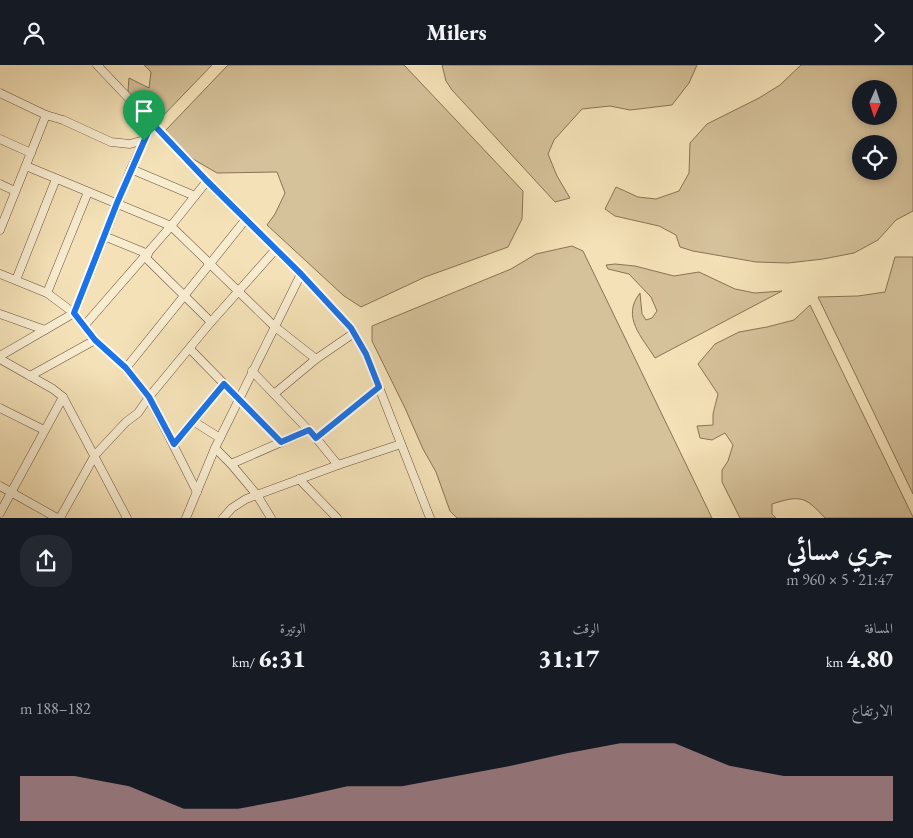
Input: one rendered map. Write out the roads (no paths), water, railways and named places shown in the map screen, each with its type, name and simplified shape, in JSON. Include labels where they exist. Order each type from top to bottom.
[{"type":"street","points":[[97,65],[207,181],[301,274],[354,333],[366,354],[430,518]]},
{"type":"street","points":[[0,93],[46,115],[63,120],[111,141],[130,143],[144,141]]},
{"type":"street","points":[[0,230],[46,115]]},
{"type":"street","points":[[123,516],[95,455],[63,397],[54,389],[0,358],[74,313],[117,203],[152,123]]},
{"type":"street","points":[[0,139],[31,153]]},
{"type":"street","points":[[26,166],[171,227],[274,326],[316,359]]},
{"type":"street","points":[[131,169],[195,196]]},
{"type":"street","points":[[16,280],[56,179]]},
{"type":"street","points":[[84,326],[171,227],[207,181]]},
{"type":"street","points":[[0,184],[16,191]]},
{"type":"street","points":[[47,293],[88,192]]},
{"type":"street","points":[[126,368],[246,219]]},
{"type":"street","points":[[104,235],[146,255],[212,322]]},
{"type":"street","points":[[0,486],[58,518],[95,455],[119,429],[138,413],[149,397],[238,290],[276,249]]},
{"type":"street","points":[[0,274],[47,293],[74,313],[95,340],[126,368],[149,397],[197,493]]},
{"type":"street","points":[[186,518],[239,398],[301,274]]},
{"type":"street","points":[[0,314],[44,330]]},
{"type":"street","points":[[274,394],[316,359],[354,333]]},
{"type":"street","points":[[30,375],[95,340]]},
{"type":"street","points":[[190,349],[281,442]]},
{"type":"street","points":[[252,371],[309,430],[338,465]]},
{"type":"street","points":[[174,444],[224,384]]},
{"type":"street","points":[[316,438],[379,387]]},
{"type":"street","points":[[0,513],[63,397]]},
{"type":"street","points":[[0,408],[44,430]]},
{"type":"street","points":[[194,421],[220,439]]},
{"type":"street","points":[[231,464],[309,430]]},
{"type":"street","points":[[223,518],[240,502],[256,495],[401,444]]},
{"type":"street","points":[[216,448],[231,464],[272,517]]},
{"type":"street","points":[[299,479],[337,518]]}]
